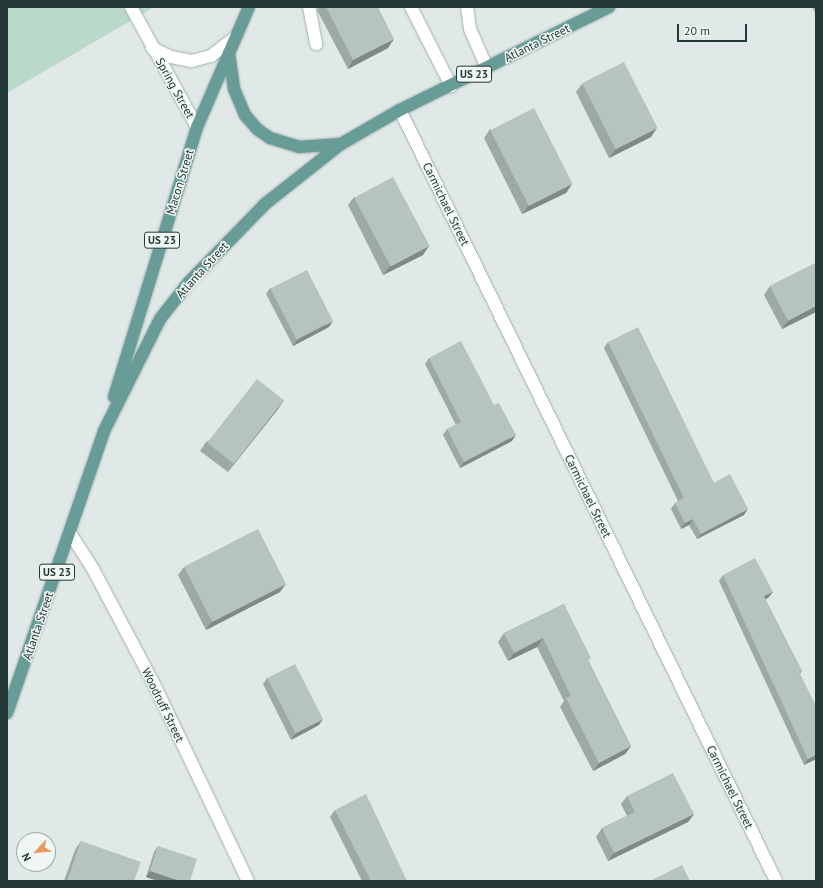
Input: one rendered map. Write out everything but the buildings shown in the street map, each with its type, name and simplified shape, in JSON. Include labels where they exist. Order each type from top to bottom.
[{"type":"main road","name":"Macon Street","points":[[104,431],[197,127],[234,38],[249,7]]},
{"type":"main road","name":"Atlanta Street","points":[[7,713],[104,431],[160,319],[189,282],[265,204],[341,144],[400,110],[609,7]]},
{"type":"main road","points":[[229,53],[234,89],[245,115],[257,129],[270,138],[299,147],[341,144]]},
{"type":"street","name":"Spring Street","points":[[131,7],[152,48],[197,127]]},
{"type":"street","points":[[309,7],[316,44]]},
{"type":"street","points":[[411,7],[451,86]]},
{"type":"street","points":[[468,7],[470,29],[487,68]]},
{"type":"street","name":"Spring Street","points":[[152,48],[172,57],[192,60],[212,56],[234,38]]},
{"type":"street","name":"Carmichael Street","points":[[400,110],[776,881]]},
{"type":"street","name":"Woodruff Street","points":[[70,533],[94,569],[154,684],[248,881]]},
{"type":"green space","points":[[7,7],[154,7],[7,93]]}]
